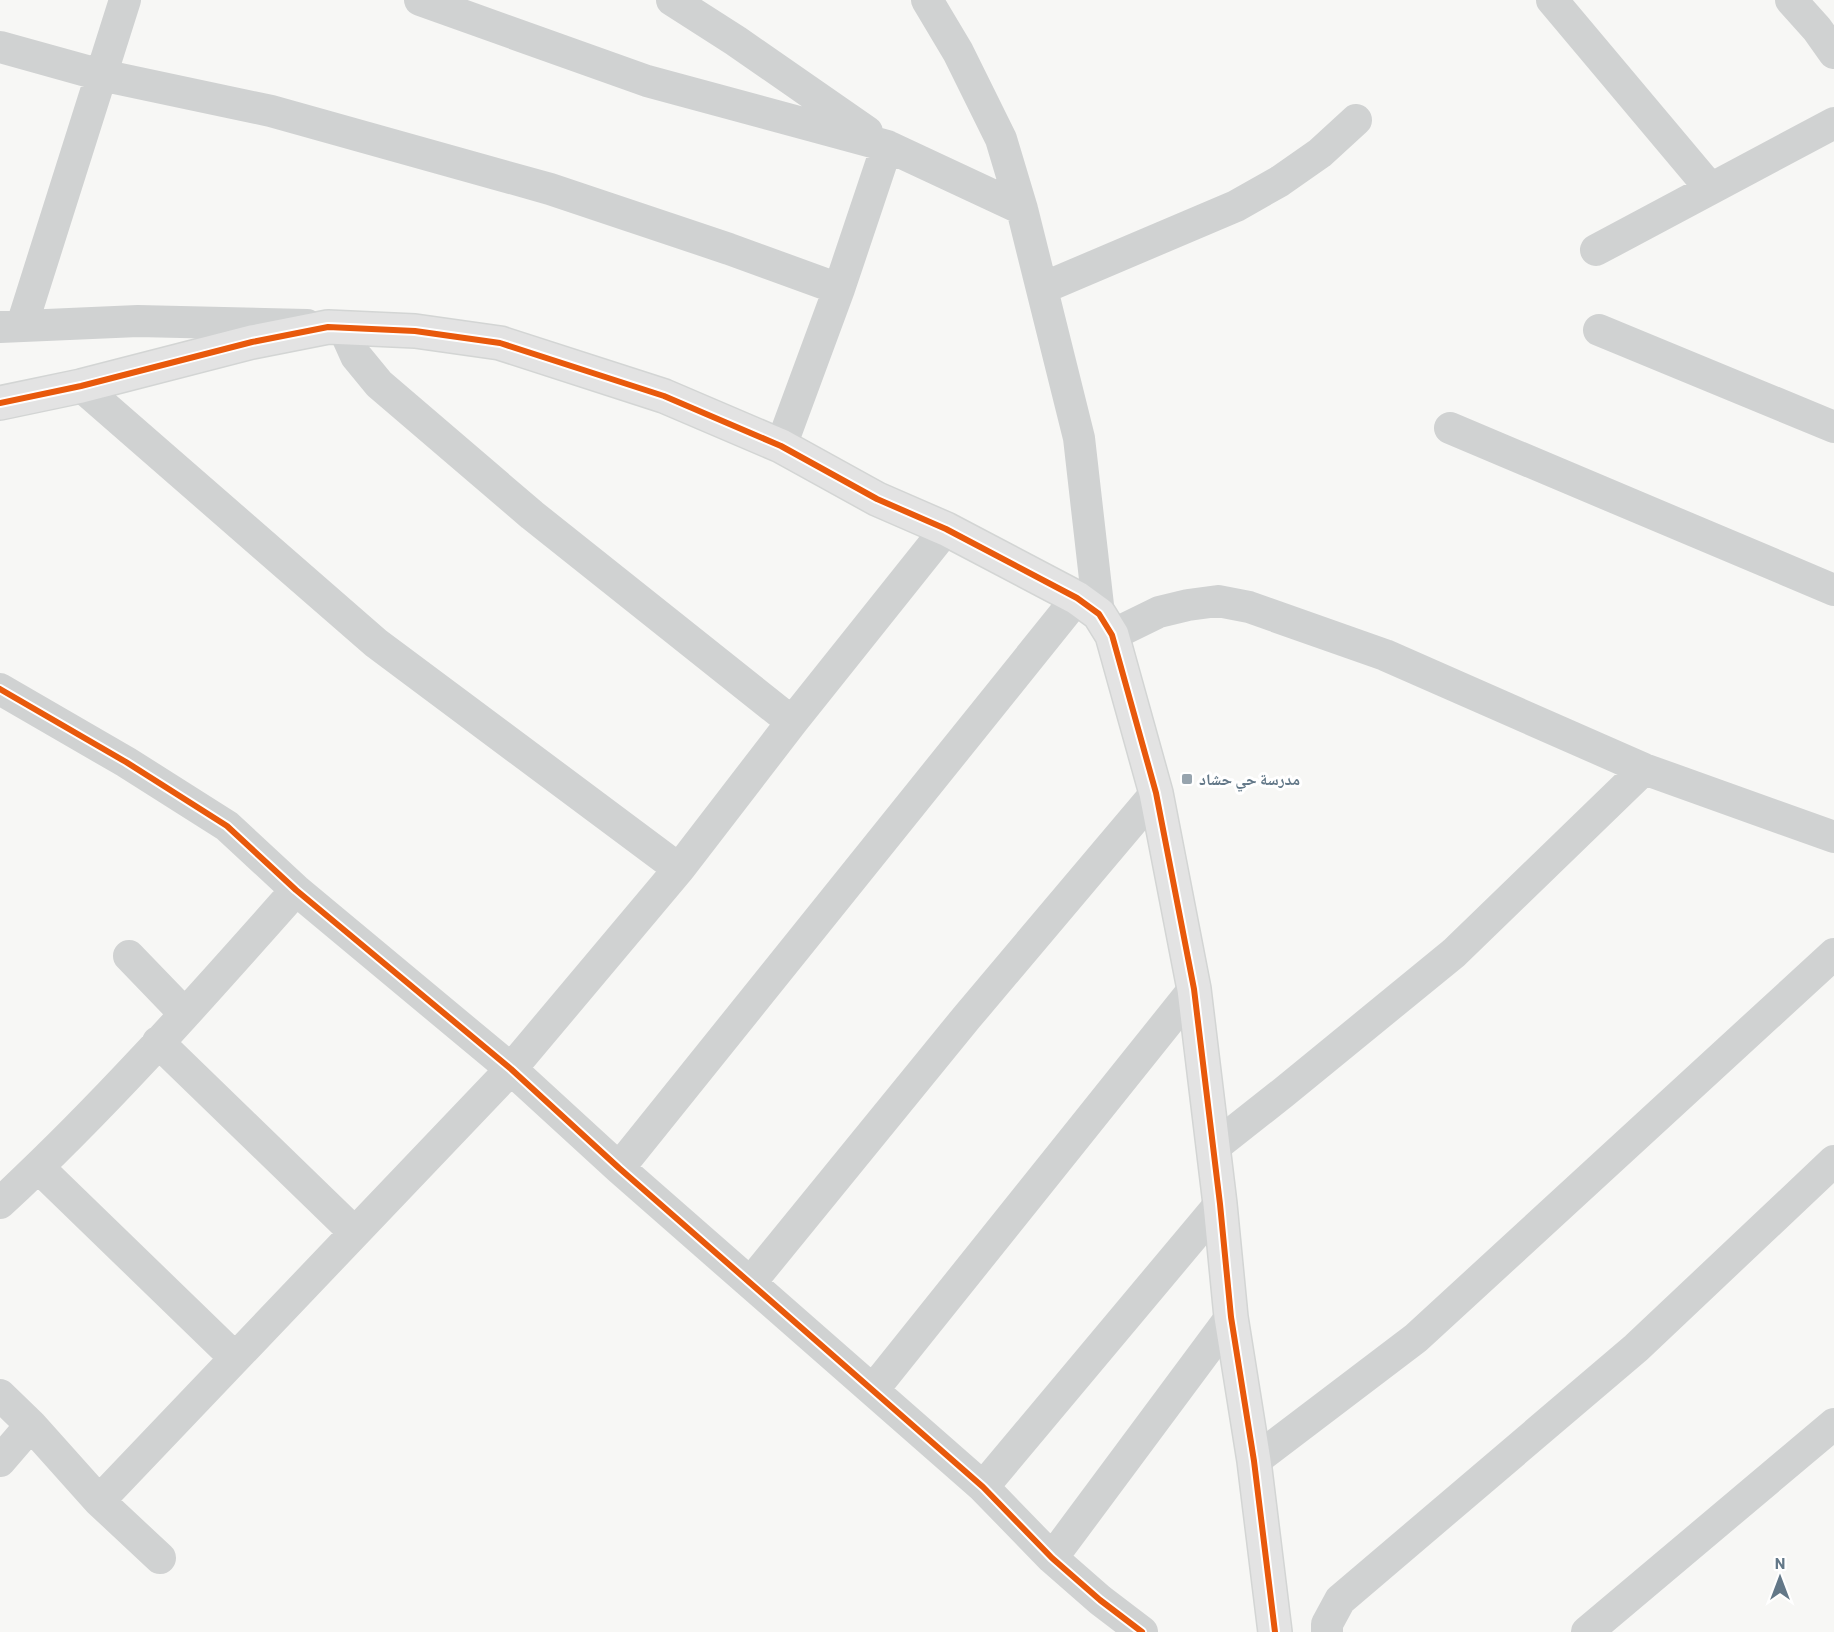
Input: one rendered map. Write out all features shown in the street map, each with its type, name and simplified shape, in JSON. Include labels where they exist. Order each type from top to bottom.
[{"type":"street","points":[[125,0],[101,75],[11,326],[138,321],[285,323],[415,331],[500,343],[664,396],[781,446],[877,499],[945,529],[1096,616],[1159,612],[1218,601],[1249,607],[1385,655],[1644,769],[1834,837]]},
{"type":"street","points":[[420,0],[647,81],[887,146]]},
{"type":"street","points":[[672,0],[736,41],[887,146],[1022,209]]},
{"type":"street","points":[[927,0],[958,52],[1001,140],[1022,209],[1078,438],[1096,616],[1156,793],[1194,989],[1220,1204],[1230,1317],[1254,1461],[1275,1632]]},
{"type":"street","points":[[1552,0],[1710,188]]},
{"type":"street","points":[[1791,0],[1828,41]]},
{"type":"street","points":[[1826,0],[1828,41]]},
{"type":"street","points":[[0,46],[101,75],[272,111],[550,189],[729,249],[839,290]]},
{"type":"street","points":[[1043,288],[1236,206],[1280,181],[1320,153],[1356,120]]},
{"type":"street","points":[[1596,250],[1834,123]]},
{"type":"street","points":[[781,446],[839,290],[887,146]]},
{"type":"street","points":[[0,403],[81,386],[252,342],[336,327]]},
{"type":"street","points":[[336,327],[379,384],[532,515],[792,722]]},
{"type":"street","points":[[1599,330],[1834,428]]},
{"type":"street","points":[[81,386],[376,643],[679,869]]},
{"type":"street","points":[[1450,428],[1834,590]]},
{"type":"street","points":[[99,1501],[511,1069],[679,869],[945,529]]},
{"type":"street","points":[[619,1168],[1096,616]]},
{"type":"street","points":[[0,689],[126,762],[227,826],[296,891],[511,1069],[619,1168],[983,1487],[1052,1558],[1100,1600],[1142,1632]]},
{"type":"street","points":[[1213,1148],[1454,953],[1644,769]]},
{"type":"street","points":[[751,1282],[967,1017],[1156,793]]},
{"type":"street","points":[[0,1203],[39,1167],[185,1014],[296,891]]},
{"type":"street","points":[[1254,1461],[1416,1338],[1834,954]]},
{"type":"street","points":[[129,956],[185,1014]]},
{"type":"street","points":[[873,1390],[1194,989]]},
{"type":"street","points":[[158,1042],[354,1232]]},
{"type":"street","points":[[39,1167],[234,1357]]},
{"type":"street","points":[[1327,1632],[1327,1624],[1340,1600],[1636,1348],[1830,1172]]},
{"type":"street","points":[[983,1487],[1220,1204]]},
{"type":"street","points":[[1052,1558],[1230,1317]]},
{"type":"street","points":[[0,1395],[31,1425],[99,1501],[160,1558]]},
{"type":"street","points":[[1587,1632],[1834,1424]]},
{"type":"street","points":[[0,1461],[31,1425]]},
{"type":"cycle path","points":[[0,403],[81,386],[252,342],[328,327],[415,331],[500,343],[664,396],[781,446],[877,499],[946,529],[1077,598],[1099,614],[1112,635],[1156,793],[1194,989],[1231,1317],[1254,1461],[1275,1632]]},
{"type":"cycle path","points":[[0,689],[126,762],[227,826],[296,890],[511,1069],[619,1168],[983,1487],[1052,1558],[1100,1600],[1142,1632]]},
{"type":"place","name":"مدرسة حي حشاد","points":[[1187,779]]}]
